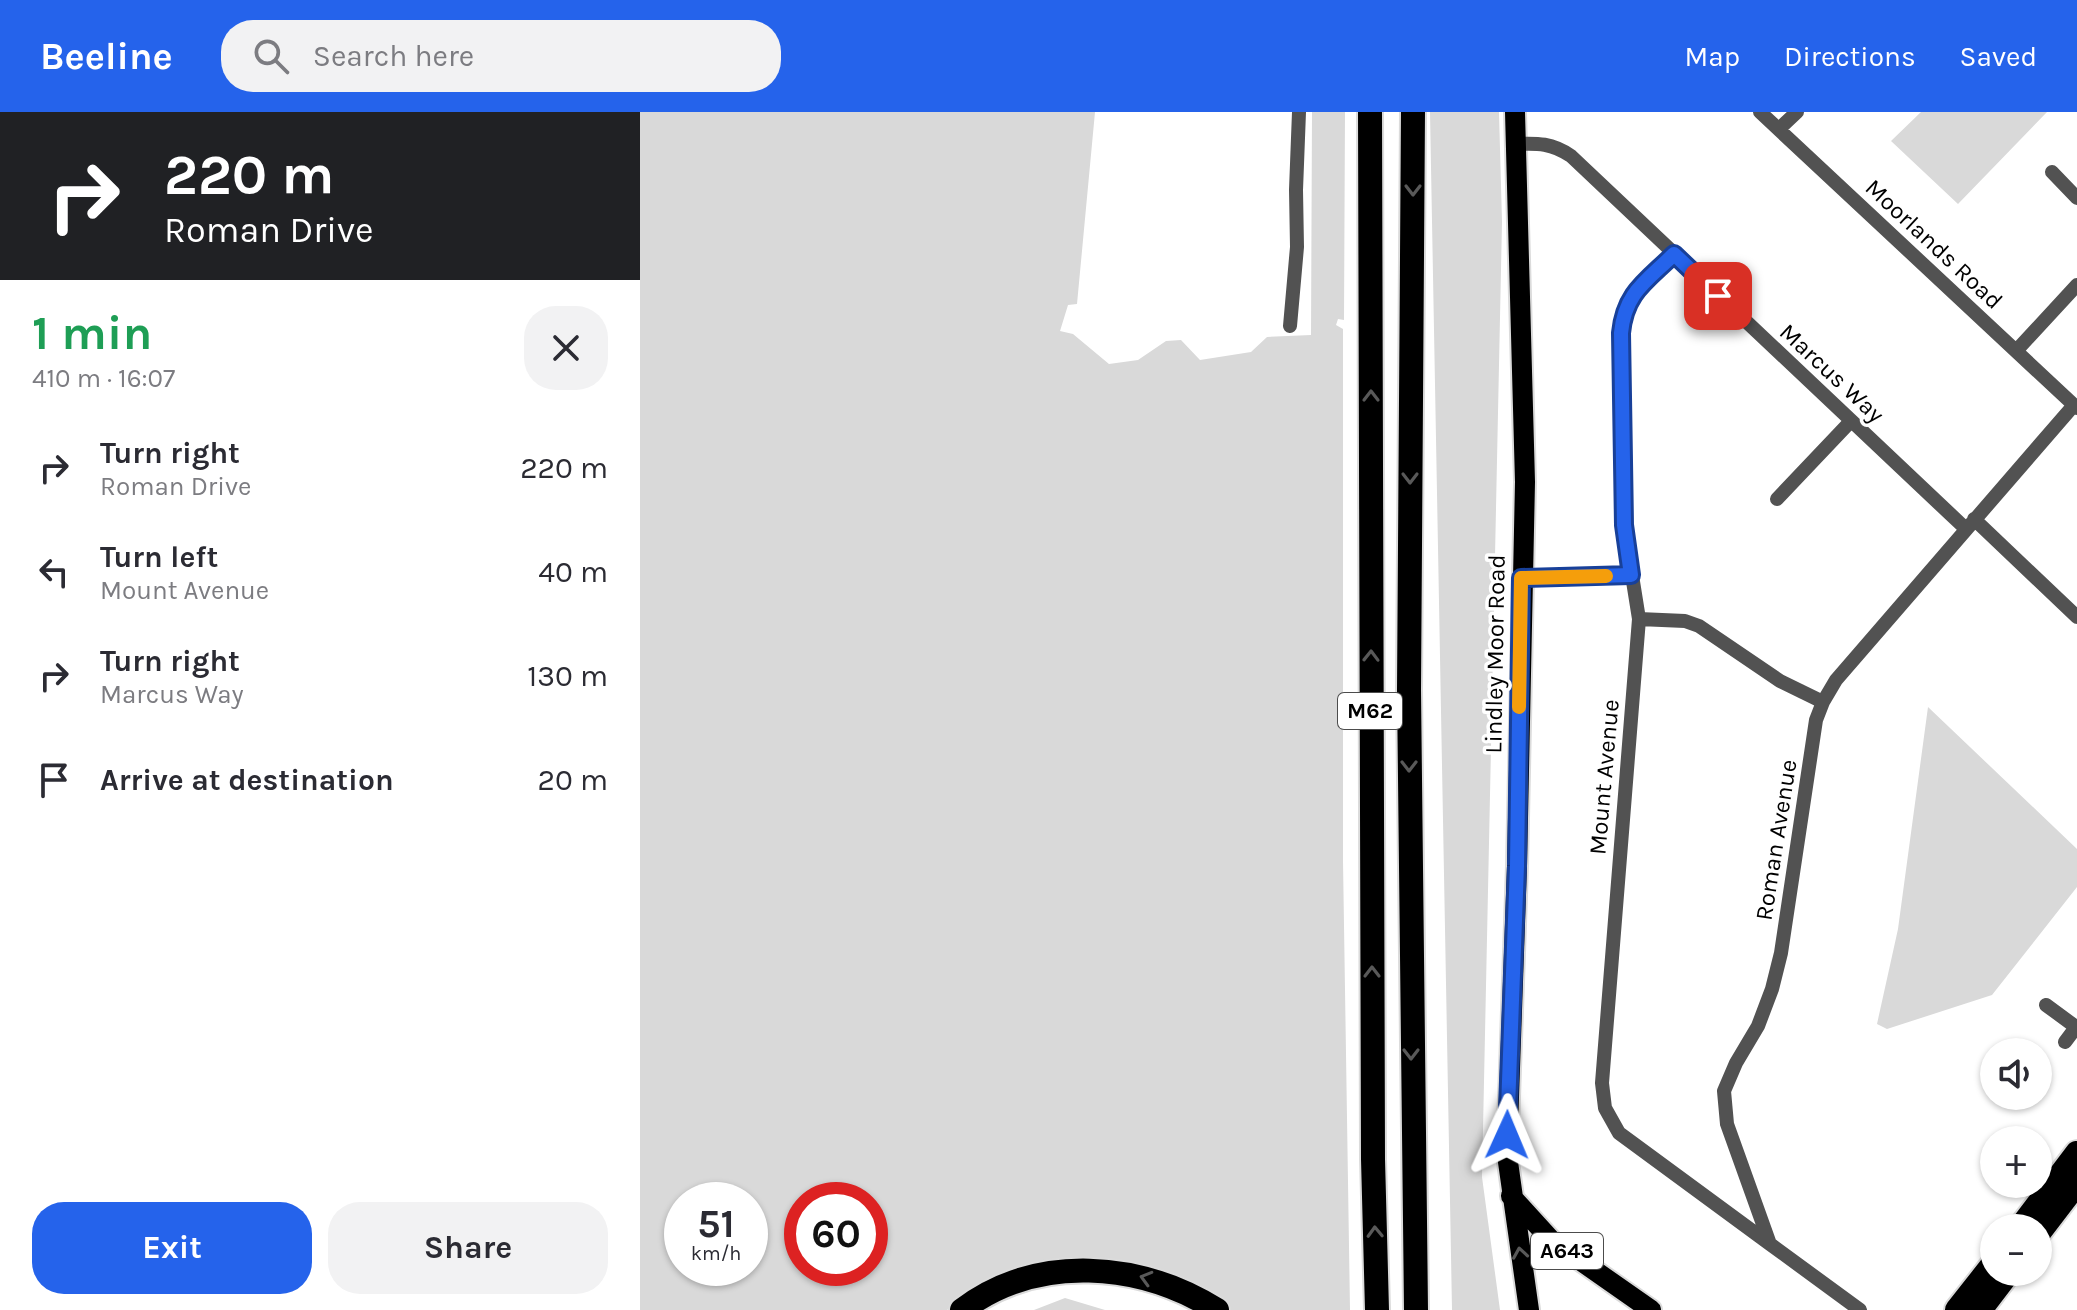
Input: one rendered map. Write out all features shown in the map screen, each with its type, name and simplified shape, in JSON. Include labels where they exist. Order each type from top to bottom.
[{"type":"highway","name":"M62","points":[[1370,112],[1372,1144],[1377,1310]]},
{"type":"highway","name":"M62","points":[[1413,112],[1409,690],[1416,1310]]},
{"type":"highway","points":[[2031,1214],[2077,1153]]},
{"type":"highway","points":[[2052,1216],[2077,1183]]},
{"type":"highway","points":[[962,1310],[1001,1287],[1037,1276],[1101,1270],[1166,1284],[1195,1296],[1217,1310]]},
{"type":"highway","points":[[1957,1310],[1980,1281]]},
{"type":"highway","points":[[1980,1310],[1998,1286]]},
{"type":"main road","name":"Lindley Moor Road","points":[[1515,112],[1525,482],[1507,1155],[1529,1310]]},
{"type":"main road","name":"A643","points":[[1511,1196],[1551,1240],[1651,1310]]},
{"type":"street","points":[[1290,326],[1297,247],[1299,112]]},
{"type":"street","name":"Moorlands Road","points":[[1760,112],[2076,407]]},
{"type":"street","points":[[1779,129],[1797,112]]},
{"type":"street","name":"Marcus Way","points":[[1516,144],[1556,145],[1571,156],[1851,421],[2077,617]]},
{"type":"street","points":[[2052,172],[2077,198]]},
{"type":"street","name":"Mount Avenue","points":[[1674,254],[1632,296],[1623,312],[1621,333],[1624,525],[1639,619],[1602,1083],[1605,1108],[1619,1133],[1770,1244]]},
{"type":"street","points":[[2016,351],[2077,285]]},
{"type":"street","name":"Roman Avenue","points":[[1770,1244],[1727,1124],[1724,1091],[1758,1026],[1778,965],[1816,720],[1836,680],[2076,407]]},
{"type":"street","points":[[1777,499],[1851,421]]},
{"type":"street","points":[[1521,578],[1631,575]]},
{"type":"street","points":[[1639,619],[1685,621],[1699,626],[1780,681],[1823,702]]},
{"type":"street","points":[[2046,1005],[2076,1027],[2065,1042]]},
{"type":"street","points":[[1770,1244],[1860,1310]]},
{"type":"shaded area","points":[[640,112],[1095,112],[1077,304],[1068,305],[1060,331],[1073,334],[1109,364],[1138,360],[1166,341],[1181,340],[1200,360],[1251,352],[1267,337],[1311,335],[1312,112],[1345,112],[1344,320],[1338,319],[1336,325],[1343,329],[1343,861],[1350,1310],[1227,1310],[1160,1274],[972,1293],[947,1310],[640,1310]]},
{"type":"shaded area","points":[[1430,112],[1499,112],[1502,222],[1482,1177],[1500,1310],[1452,1310]]},
{"type":"shaded area","points":[[1921,112],[2047,112],[1958,204],[1891,141]]},
{"type":"shaded area","points":[[1928,707],[2077,849],[2077,887],[1992,995],[1887,1029],[1877,1024],[1898,929]]},
{"type":"shaded area","points":[[1065,1298],[1105,1310],[1034,1310]]},
{"type":"slow traffic","points":[[1519,707],[1521,578],[1606,576]]},
{"type":"route","points":[[1507,1135],[1517,866],[1521,578],[1631,575],[1624,525],[1623,312],[1632,296],[1674,254],[1718,296]]}]
